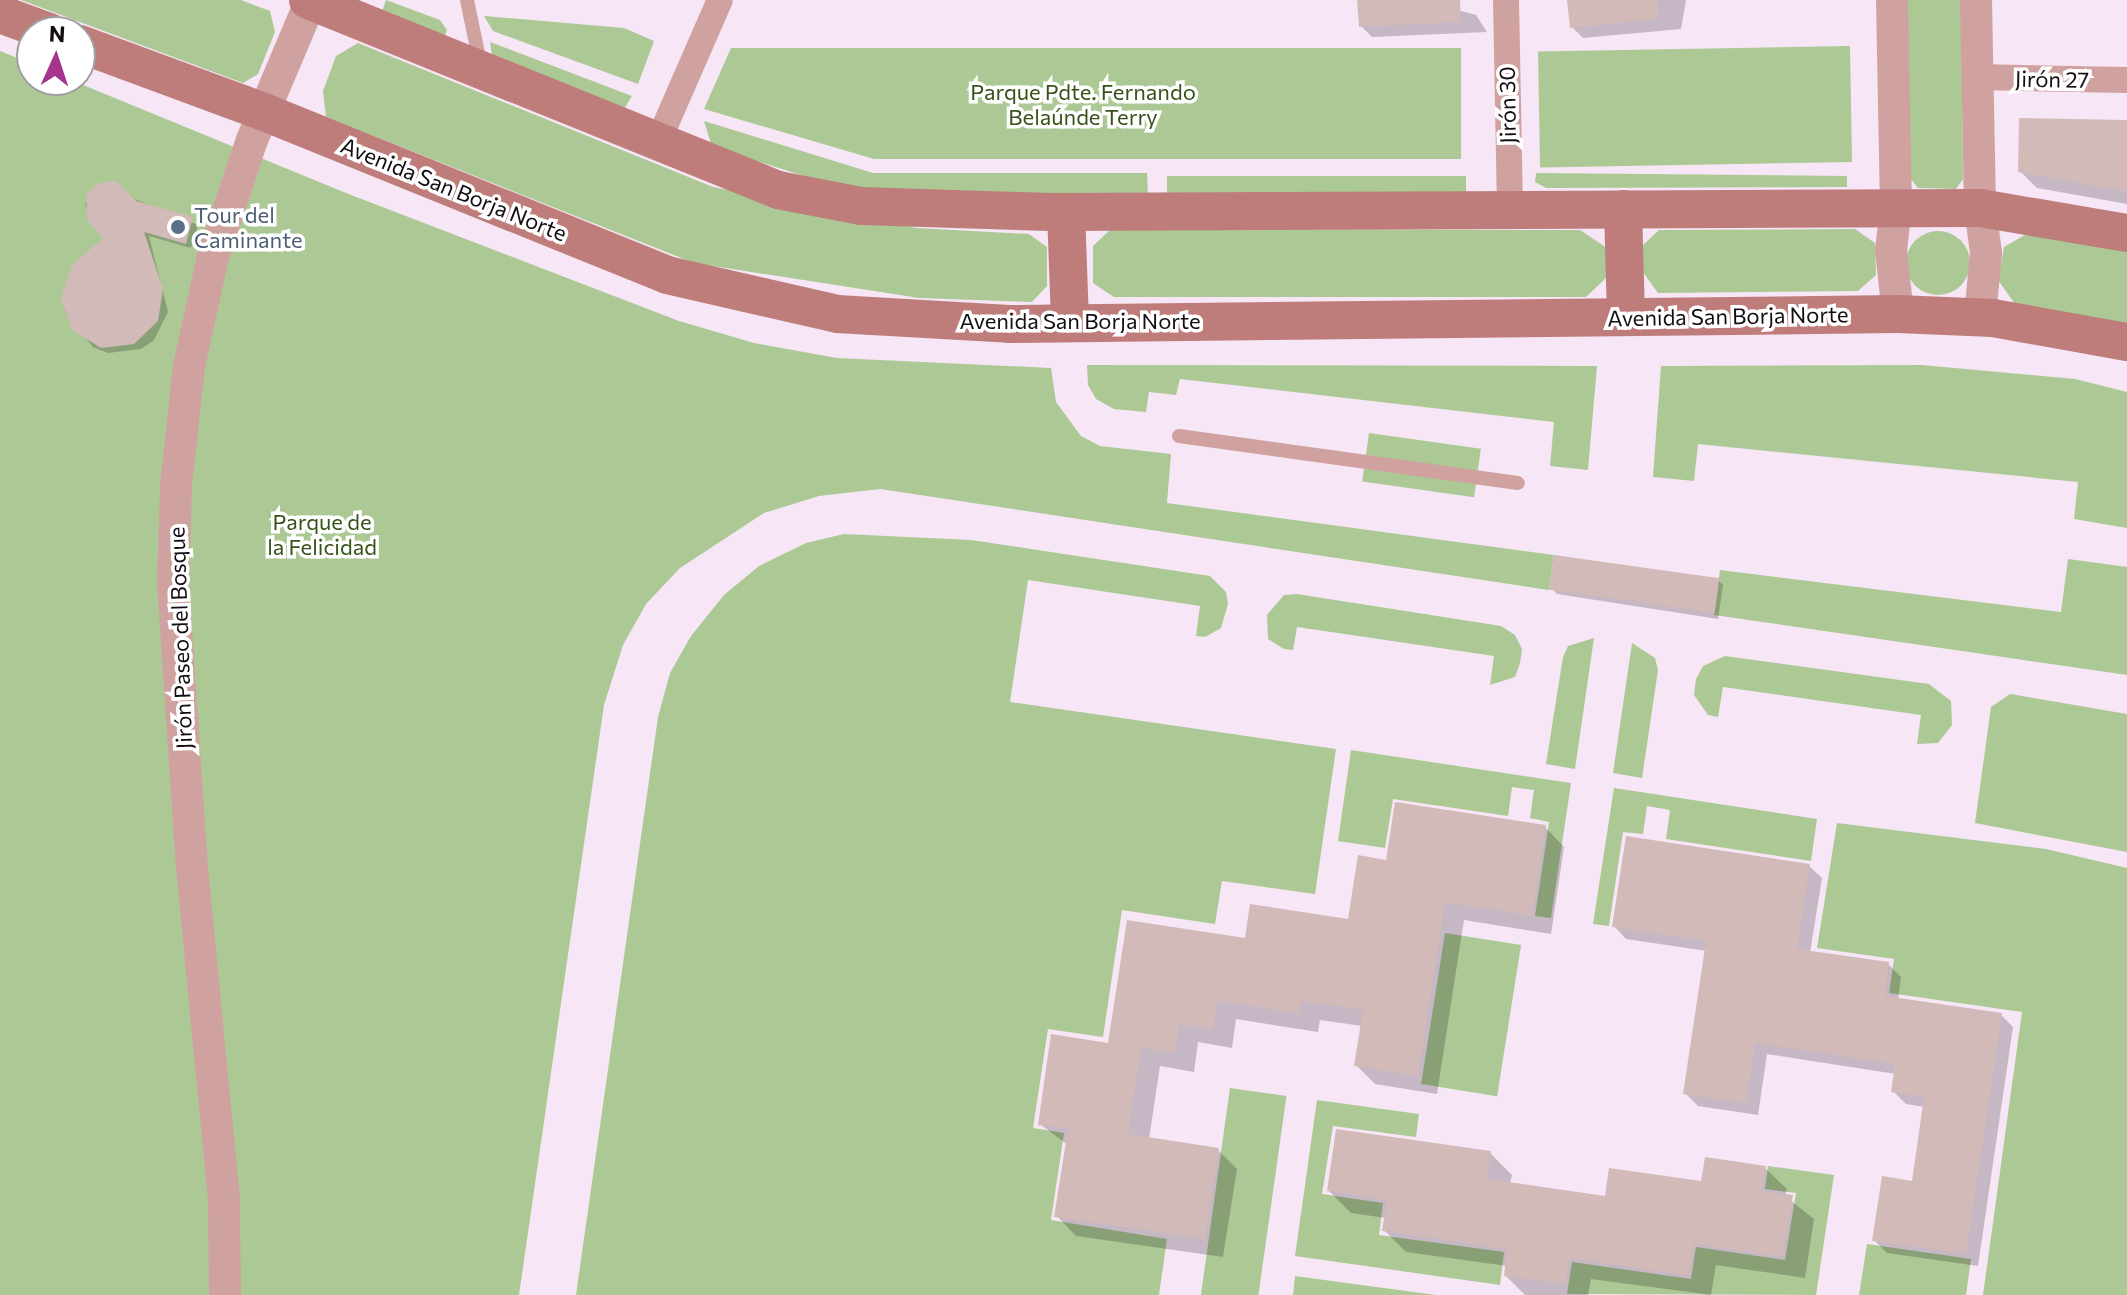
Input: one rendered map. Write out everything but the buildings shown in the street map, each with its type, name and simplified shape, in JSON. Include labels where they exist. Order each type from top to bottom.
[{"type":"main road","points":[[310,0],[657,144],[778,190],[861,206],[1066,212],[1510,210],[1896,207],[1980,198],[2127,206]]},
{"type":"main road","name":"Avenida San Borja Norte","points":[[96,50],[264,112],[667,275],[837,314],[1070,323],[1898,314],[1980,317],[2127,342]]},
{"type":"main road","points":[[1980,198],[2127,233]]},
{"type":"main road","points":[[1623,209],[1626,317]]},
{"type":"main road","points":[[1066,212],[1070,323]]},
{"type":"street","name":"Jirón Paseo del Bosque","points":[[225,1295],[224,1200],[192,869],[173,583],[176,486],[189,366],[213,257],[264,112],[310,0]]},
{"type":"street","points":[[657,144],[720,0]]},
{"type":"street","name":"Jirón 30","points":[[1506,0],[1510,210]]},
{"type":"street","points":[[1892,0],[1896,207],[1891,250],[1898,314]]},
{"type":"street","points":[[1976,0],[1980,198],[1986,253],[1980,317]]},
{"type":"street","name":"Jirón 27","points":[[1978,77],[2127,80]]},
{"type":"lane","points":[[467,0],[482,72]]},
{"type":"lane","points":[[1179,436],[1518,483]]},
{"type":"green space","points":[[21,0],[241,0],[270,11],[275,32],[258,74],[243,83],[96,28],[96,16],[64,16]]},
{"type":"green space","points":[[386,0],[440,20],[447,30],[444,37],[382,12]]},
{"type":"green space","points":[[1907,0],[1961,0],[1963,179],[1956,189],[1918,188],[1910,178]]},
{"type":"green space","points":[[484,16],[624,28],[654,41],[638,84],[493,31]]},
{"type":"green space","points":[[490,42],[632,96],[624,109],[492,55]]},
{"type":"green space","points":[[358,43],[713,187],[916,228],[1029,234],[1047,247],[1047,286],[1032,302],[919,298],[694,263],[326,117],[323,91],[336,56]]},
{"type":"green space","points":[[1850,46],[1852,162],[1540,167],[1538,51]]},
{"type":"green space","name":"Parque Pdte. Fernando Belaúnde Terry","points":[[731,48],[1461,48],[1461,159],[874,159],[704,109]]},
{"type":"green space","name":"Parque de la Felicidad","points":[[0,51],[16,58],[16,96],[96,96],[96,90],[346,193],[679,321],[754,343],[837,358],[1051,368],[1056,402],[1081,436],[1100,446],[1171,454],[1167,503],[1554,555],[1549,590],[880,489],[819,496],[764,513],[680,568],[646,604],[623,645],[604,705],[519,1295],[0,1295]]},
{"type":"green space","points":[[704,121],[873,173],[1147,173],[1148,197],[868,196],[712,147]]},
{"type":"green space","points":[[1536,173],[1847,176],[1847,187],[1546,188],[1535,182]]},
{"type":"green space","points":[[1167,176],[1466,176],[1466,194],[1167,194]]},
{"type":"green space","points":[[1111,229],[1580,230],[1607,248],[1606,278],[1586,297],[1114,297],[1093,283],[1093,246]]},
{"type":"green space","points":[[1855,229],[1875,243],[1876,275],[1858,291],[1658,293],[1642,271],[1643,245],[1659,230]]},
{"type":"green space","points":[[1938,231],[1961,240],[1970,263],[1961,286],[1938,295],[1915,286],[1906,263],[1915,240]]},
{"type":"green space","points":[[2030,232],[2127,250],[2127,327],[2015,304],[1998,280],[2004,247]]},
{"type":"green space","points":[[1087,365],[1597,366],[1588,470],[1550,466],[1554,422],[1180,379],[1176,395],[1149,392],[1146,412],[1114,409],[1096,399],[1088,385]]},
{"type":"green space","points":[[1922,365],[2075,379],[2127,392],[2127,528],[2074,519],[2078,482],[1698,444],[1694,481],[1653,477],[1661,366]]},
{"type":"green space","points":[[1369,433],[1481,449],[1474,497],[1362,482]]},
{"type":"green space","points":[[844,534],[971,540],[1210,576],[1226,592],[1228,604],[1221,628],[1205,637],[1196,636],[1200,606],[1028,580],[1010,702],[1336,749],[1315,894],[1222,881],[1215,924],[1122,910],[1103,1037],[1048,1029],[1033,1128],[1064,1133],[1051,1220],[1167,1239],[1159,1295],[576,1295],[658,717],[670,673],[691,636],[724,595],[759,566],[806,543]]},
{"type":"green space","points":[[2068,559],[2127,567],[2127,675],[1714,615],[1720,570],[2061,612]]},
{"type":"green space","points":[[1297,594],[1501,626],[1515,635],[1522,649],[1520,663],[1515,677],[1490,685],[1494,656],[1297,627],[1293,650],[1284,649],[1268,639],[1267,615],[1284,595]]},
{"type":"green space","points":[[1594,638],[1575,769],[1546,764],[1563,657],[1568,646]]},
{"type":"green space","points":[[1632,643],[1655,658],[1658,670],[1642,778],[1613,773]]},
{"type":"green space","points":[[1725,656],[1929,684],[1951,701],[1952,725],[1938,743],[1917,744],[1921,715],[1723,687],[1718,717],[1708,715],[1694,695],[1696,679],[1703,666]]},
{"type":"green space","points":[[2010,694],[2127,714],[2127,852],[1975,823],[1991,707]]},
{"type":"green space","points":[[1351,750],[1571,783],[1551,918],[1535,916],[1549,822],[1530,818],[1534,790],[1512,787],[1508,816],[1393,799],[1385,848],[1338,841]]},
{"type":"green space","points":[[1614,788],[1817,819],[1811,861],[1666,839],[1670,810],[1647,806],[1643,834],[1623,832],[1609,926],[1593,924]]},
{"type":"green space","points":[[1837,823],[2046,849],[2127,868],[2127,1295],[1983,1295],[2022,1012],[1889,993],[1894,959],[1817,948]]},
{"type":"green space","points":[[1445,933],[1521,945],[1497,1096],[1421,1084]]},
{"type":"green space","points":[[1230,1088],[1286,1096],[1258,1295],[1201,1295]]},
{"type":"green space","points":[[1317,1100],[1419,1114],[1416,1137],[1333,1126],[1322,1194],[1383,1203],[1379,1235],[1504,1252],[1500,1285],[1295,1256]]},
{"type":"green space","points":[[1768,1166],[1834,1175],[1816,1295],[1567,1294],[1572,1262],[1691,1279],[1696,1247],[1785,1260],[1796,1193],[1765,1189]]},
{"type":"green space","points":[[1867,1244],[1971,1259],[1966,1295],[1859,1295]]},
{"type":"green space","points":[[1295,1276],[1436,1295],[1293,1295]]},
{"type":"place","name":"Tour del Caminante","points":[[178,227]]}]
